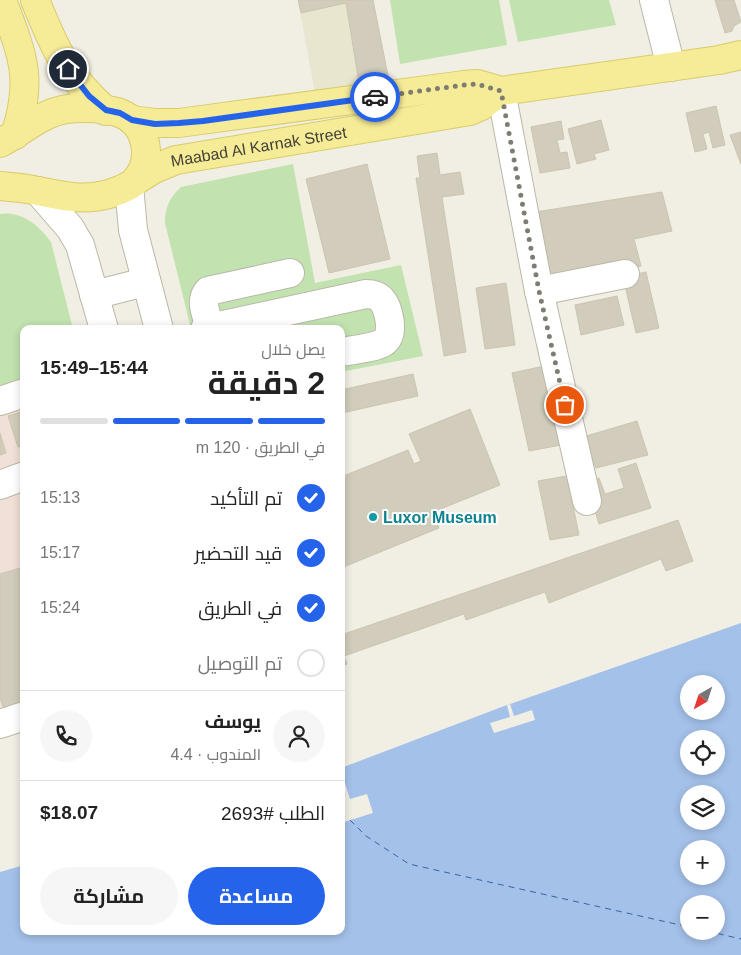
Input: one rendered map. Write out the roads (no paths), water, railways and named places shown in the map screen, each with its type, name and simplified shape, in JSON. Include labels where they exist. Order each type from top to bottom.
[{"type":"main road","points":[[2,0],[20,48],[25,70],[22,114],[7,139]]},
{"type":"main road","points":[[35,0],[61,60],[89,96],[106,110]]},
{"type":"main road","name":"Maabad Al Karnak Street","points":[[106,110],[120,113],[132,120],[155,124],[179,123],[464,85],[477,84],[501,91],[741,56]]},
{"type":"main road","name":"Maabad Al Karnak Street","points":[[38,191],[67,198],[88,198],[109,194],[132,184],[154,168],[176,160],[470,111],[481,106],[501,91]]},
{"type":"main road","points":[[7,139],[30,123],[48,114],[67,109],[106,110]]},
{"type":"main road","points":[[132,120],[141,131],[146,143],[146,157],[142,170],[132,184]]},
{"type":"main road","points":[[0,186],[38,191]]},
{"type":"street","points":[[654,0],[671,67]]},
{"type":"street","points":[[501,91],[539,291],[587,501]]},
{"type":"street","points":[[132,184],[132,224],[145,282],[158,325]]},
{"type":"street","points":[[38,191],[70,228],[80,245],[103,325]]},
{"type":"street","points":[[208,325],[203,303],[203,298],[208,291],[290,273]]},
{"type":"street","points":[[539,291],[625,274]]},
{"type":"street","points":[[94,295],[145,282]]},
{"type":"street","points":[[223,325],[366,294],[377,296],[384,304],[391,327],[388,338],[380,344],[345,351]]},
{"type":"street","points":[[0,401],[20,394]]},
{"type":"street","points":[[0,485],[20,478]]},
{"type":"street","points":[[0,724],[20,717]]},
{"type":"water","points":[[741,623],[741,955],[0,955],[0,872],[20,866],[20,935],[345,935],[345,766],[507,705]]},
{"type":"place","name":"Luxor Museum","points":[[373,517]]}]
